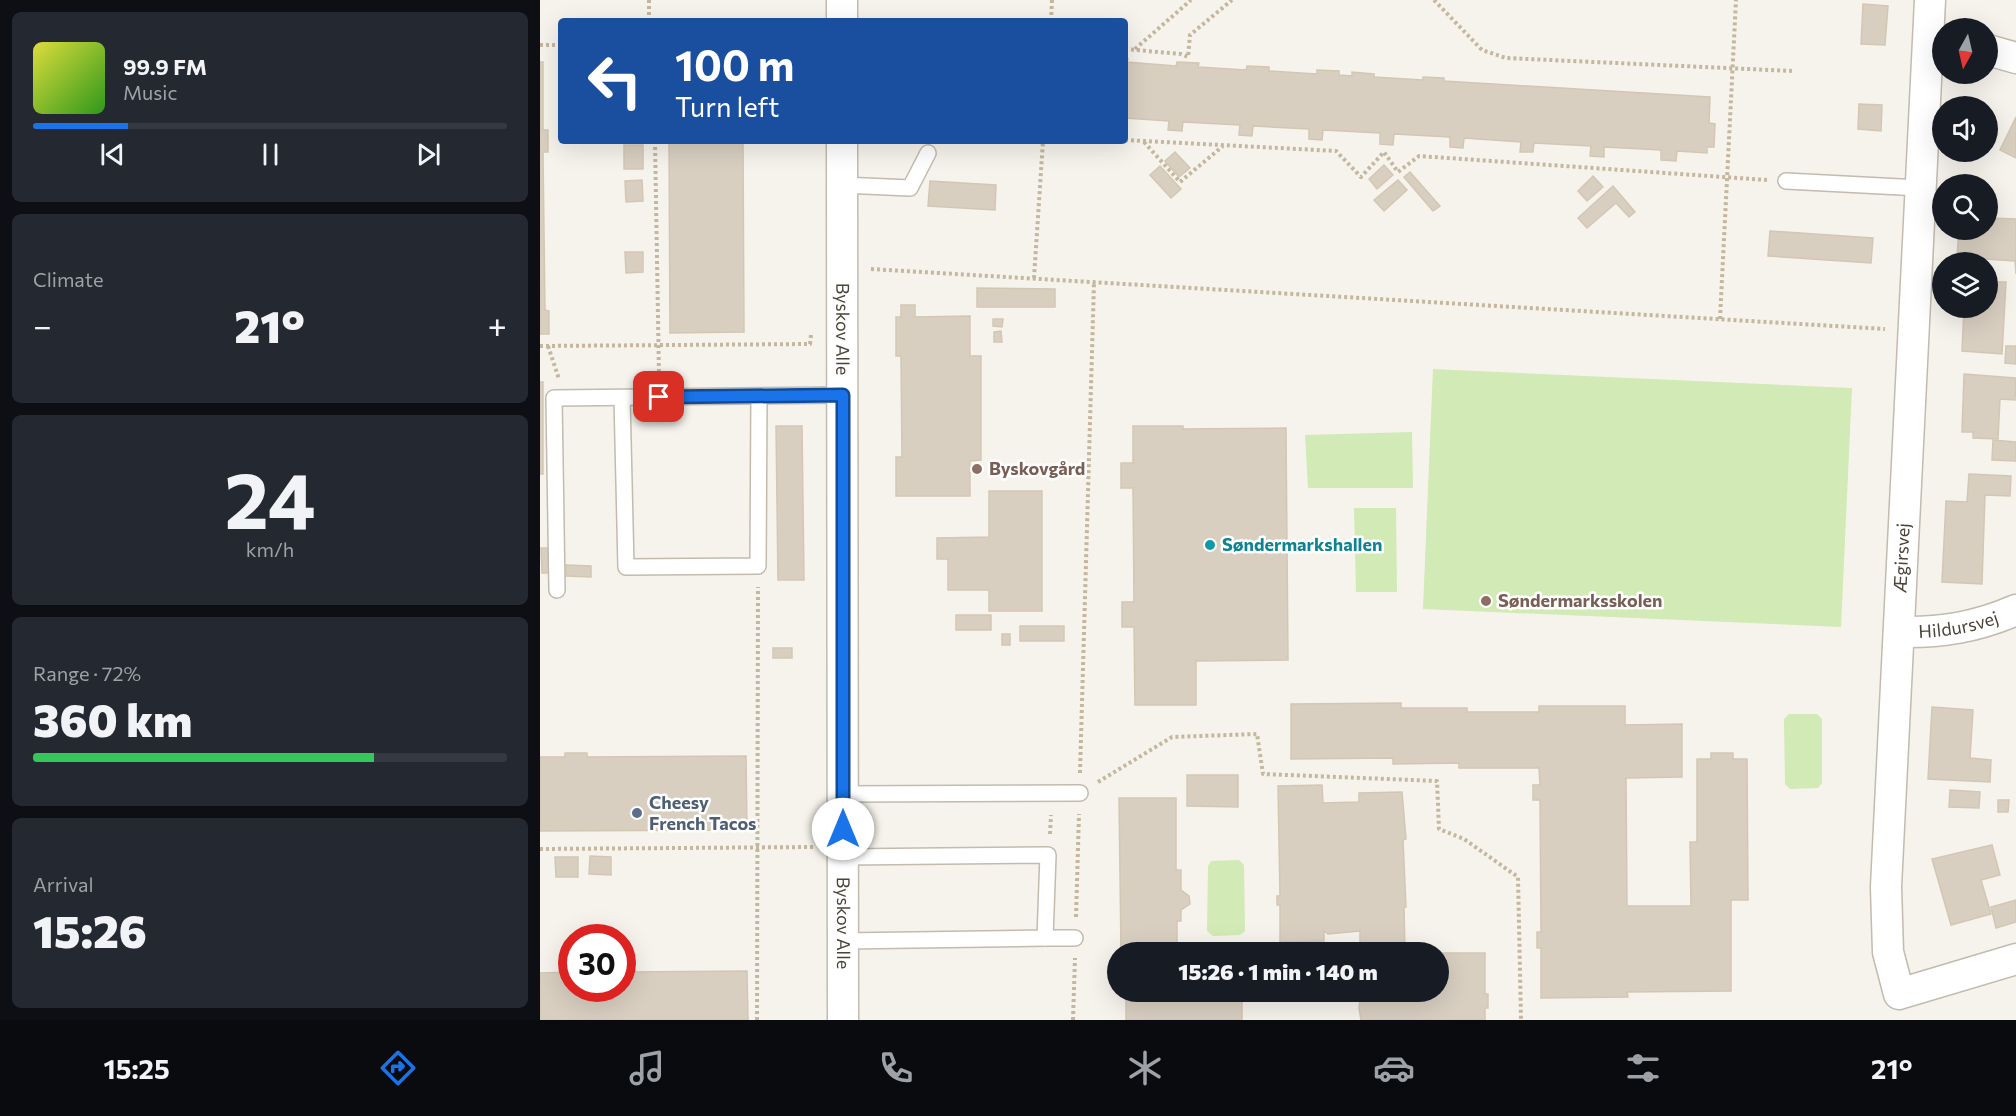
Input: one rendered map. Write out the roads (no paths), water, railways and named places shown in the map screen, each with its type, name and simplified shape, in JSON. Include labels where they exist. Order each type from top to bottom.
[{"type":"street","points":[[842,0],[842,18]]},
{"type":"street","name":"Ægirsvej","points":[[1930,0],[1932,18]]},
{"type":"street","points":[[1998,53],[2016,58]]},
{"type":"street","name":"Ægirsvej","points":[[1932,72],[1920,188],[1886,887],[1888,952],[1899,994],[2016,959]]},
{"type":"street","name":"Byskov Alle","points":[[842,144],[843,1020]]},
{"type":"street","name":"Hildursvej","points":[[1899,632],[1929,633],[1961,629],[1993,620],[2016,610]]},
{"type":"lane","points":[[842,185],[910,188],[928,153]]},
{"type":"lane","points":[[1786,181],[1920,188]]},
{"type":"lane","points":[[557,590],[554,398],[843,395]]},
{"type":"lane","points":[[622,398],[626,567],[758,566],[759,396]]},
{"type":"lane","points":[[843,794],[1080,793]]},
{"type":"lane","points":[[843,852],[1048,855],[1045,938]]},
{"type":"lane","points":[[843,941],[1076,938]]},
{"type":"place","name":"Byskovgård","points":[[977,469]]},
{"type":"place","name":"Søndermarkshallen","points":[[1210,545]]},
{"type":"place","name":"Søndermarksskolen","points":[[1486,601]]},
{"type":"place","name":"Cheesy French Tacos","points":[[637,813]]}]
